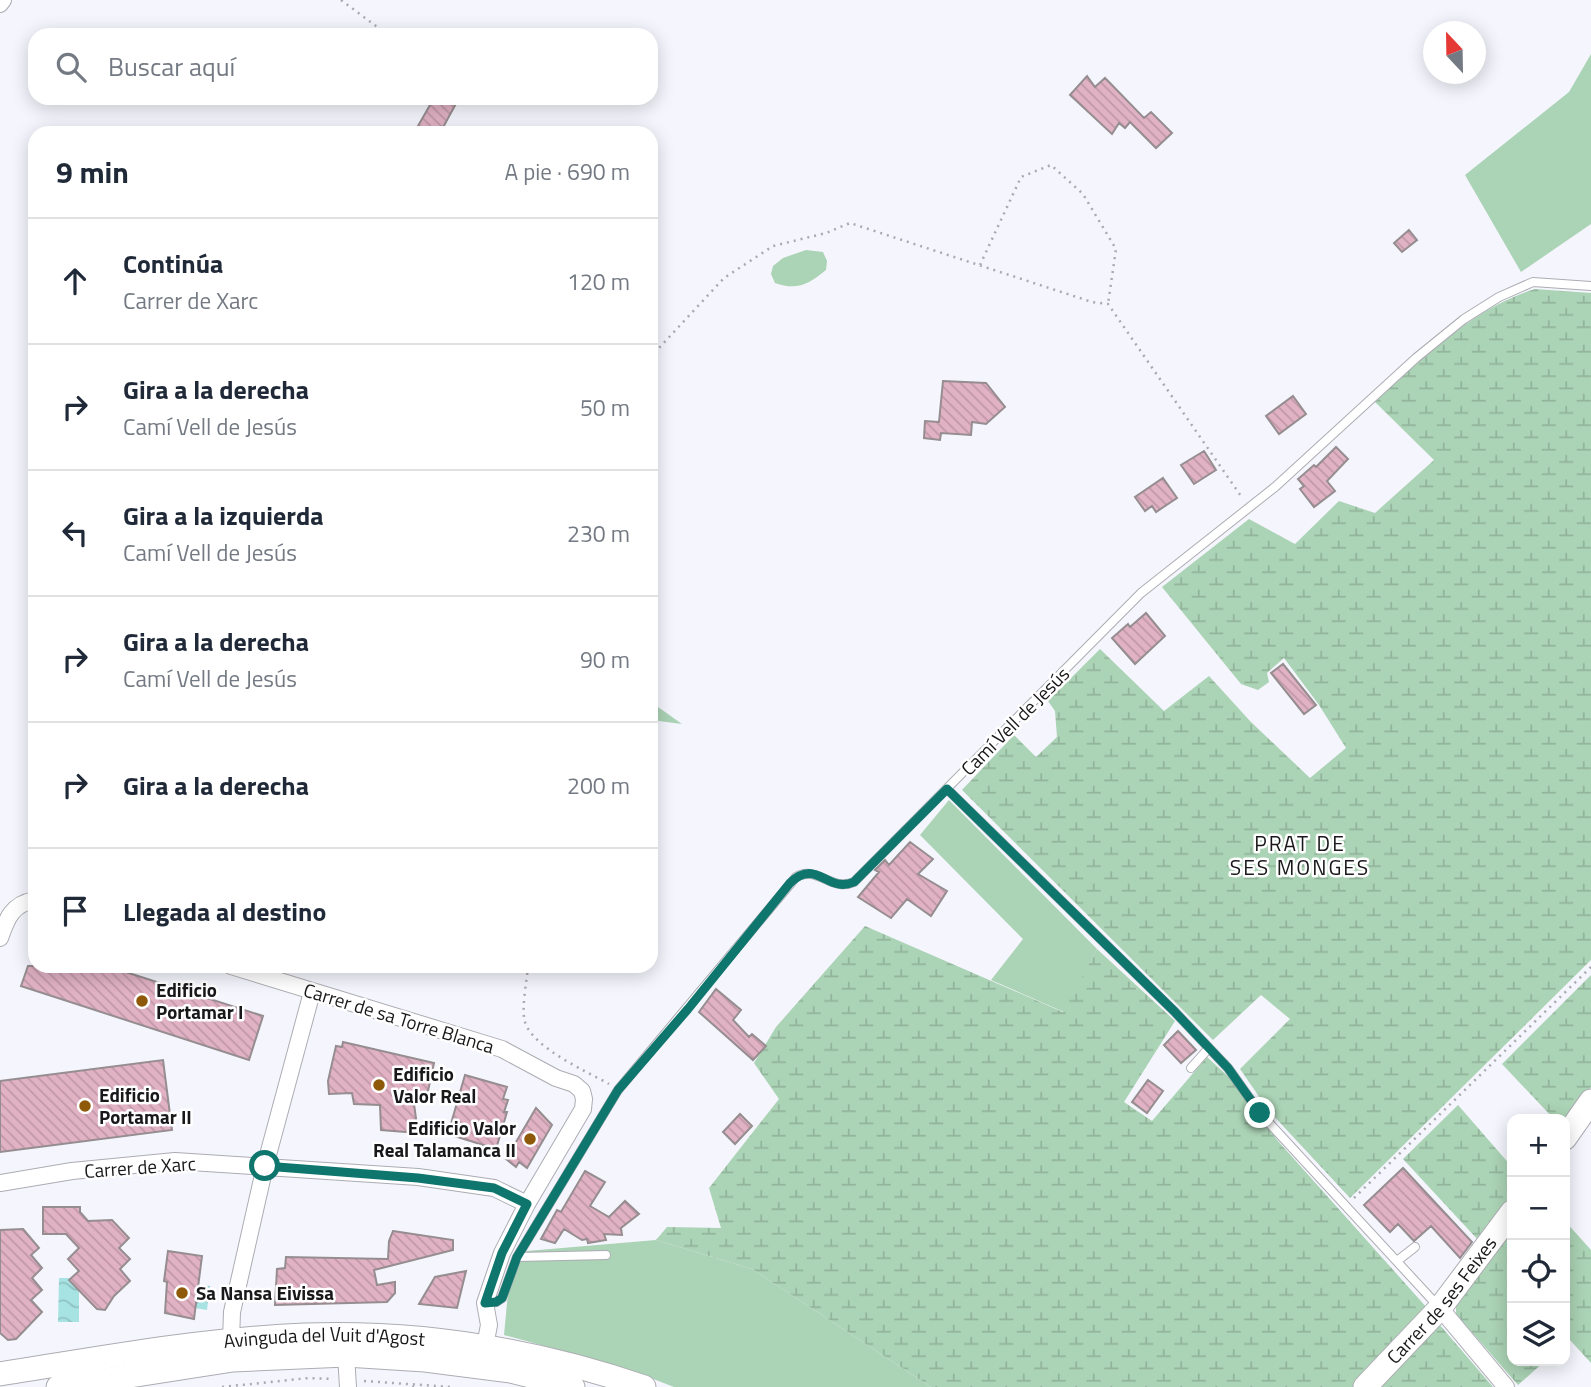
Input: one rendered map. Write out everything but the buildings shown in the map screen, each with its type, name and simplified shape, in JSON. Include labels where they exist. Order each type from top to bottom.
[{"type":"street","points":[[0,939],[7,918],[15,907],[28,901]]},
{"type":"street","name":"Carrer de sa Torre Blanca","points":[[253,973],[502,1049],[556,1078],[574,1084],[582,1091],[583,1109],[527,1204]]},
{"type":"street","points":[[232,1340],[232,1312],[265,1166],[313,992]]},
{"type":"street","points":[[1570,1131],[1591,1101]]},
{"type":"street","name":"Carrer de Xarc","points":[[0,1183],[72,1171],[175,1161],[418,1178],[494,1188],[527,1204]]},
{"type":"street","points":[[485,1346],[489,1325],[485,1303],[502,1253],[527,1204]]},
{"type":"street","name":"Carrer de ses Feixes","points":[[1365,1387],[1440,1308],[1507,1219]]},
{"type":"street","points":[[1440,1308],[1506,1387]]},
{"type":"street","name":"Avinguda del Vuit d'Agost","points":[[0,1374],[232,1340],[338,1335],[485,1346],[567,1364],[644,1387]]},
{"type":"street","points":[[346,1355],[348,1387]]},
{"type":"street","name":"Avinguda del Vuit d'Agost","points":[[58,1387],[233,1360],[346,1355],[425,1360],[511,1371],[573,1387]]},
{"type":"lane","name":"Camí Vell de Jesús","points":[[485,1303],[496,1302],[502,1298],[517,1257],[618,1090],[796,877],[810,873],[840,885],[854,882],[1141,593],[1250,508],[1416,358],[1464,319],[1499,297],[1533,282],[1591,286]]},
{"type":"lane","points":[[947,789],[1174,1011],[1246,1091],[1260,1113],[1440,1308]]},
{"type":"lane","points":[[1191,1068],[1208,1049]]},
{"type":"lane","points":[[1397,1261],[1415,1247]]},
{"type":"lane","points":[[517,1257],[606,1255]]},
{"type":"path","points":[[341,0],[379,28]]},
{"type":"path","points":[[979,265],[1021,177],[1051,165],[1083,194],[1116,249],[1108,304],[1250,508]]},
{"type":"path","points":[[658,350],[724,278],[773,246],[826,233],[850,223],[1092,302],[1108,304]]},
{"type":"path","points":[[1346,1205],[1591,967]]},
{"type":"path","points":[[527,973],[524,1020],[529,1031],[545,1046],[618,1090]]},
{"type":"green space","points":[[1591,54],[1591,224],[1521,272],[1465,175],[1569,92]]},
{"type":"green space","points":[[806,250],[823,252],[827,261],[826,270],[802,285],[775,283],[771,274],[773,266],[783,258]]},
{"type":"green space","points":[[1535,289],[1591,293],[1591,960],[1350,1198],[1269,1111],[1240,1069],[1290,1019],[1261,995],[1213,1040],[962,790],[1014,735],[1036,757],[1057,737],[1055,711],[1048,701],[1100,649],[1164,711],[1209,676],[1250,721],[1310,778],[1346,748],[1319,705],[1284,658],[1267,673],[1269,682],[1258,690],[1241,684],[1162,587],[1249,519],[1295,544],[1339,501],[1375,513],[1434,460],[1375,402],[1449,336],[1490,308]]},
{"type":"green space","points":[[658,707],[682,724],[658,721]]},
{"type":"green space","points":[[949,800],[1097,949],[1064,1012],[991,980],[1023,939],[920,835]]},
{"type":"green space","points":[[865,926],[1063,1012],[1097,949],[1175,1021],[1124,1102],[1152,1121],[1207,1057],[1230,1078],[1278,1141],[1428,1309],[1354,1387],[931,1387],[752,1269],[656,1240],[667,1227],[721,1228],[709,1188],[779,1099],[754,1063],[776,1027]]},
{"type":"green space","points":[[1591,975],[1591,1087],[1570,1117],[1570,1114],[1549,1114],[1502,1064]]},
{"type":"green space","points":[[1458,1105],[1507,1161],[1507,1202],[1479,1241],[1403,1159]]},
{"type":"green space","points":[[1570,1227],[1591,1250],[1591,1363],[1570,1340]]},
{"type":"green space","points":[[1507,1235],[1507,1366],[1539,1366],[1518,1385],[1456,1314],[1456,1305]]},
{"type":"green space","points":[[656,1240],[752,1269],[931,1387],[674,1387],[625,1368],[504,1335],[509,1282],[527,1251]]},
{"type":"green space","points":[[1439,1324],[1493,1387],[1381,1387]]},
{"type":"water","points":[[59,1278],[79,1278],[79,1322],[58,1322]]},
{"type":"water","points":[[199,1285],[210,1286],[207,1310],[195,1308]]},
{"type":"place","name":"Edificio Portamar I","points":[[142,1001]]},
{"type":"place","name":"Edificio Valor Real","points":[[379,1085]]},
{"type":"place","name":"Edificio Portamar II","points":[[85,1106]]},
{"type":"place","name":"Edificio Valor Real Talamanca II","points":[[530,1139]]},
{"type":"place","name":"Sa Nansa Eivissa","points":[[182,1293]]},
{"type":"district","name":"PRAT DE SES MONGES","points":[[1300,856]]},
{"type":"route","points":[[265,1166],[418,1178],[494,1188],[527,1204],[502,1253],[485,1303],[496,1302],[502,1298],[517,1257],[618,1090],[790,883],[807,873],[840,885],[854,882],[947,789],[1174,1011],[1228,1068],[1260,1113]]}]
